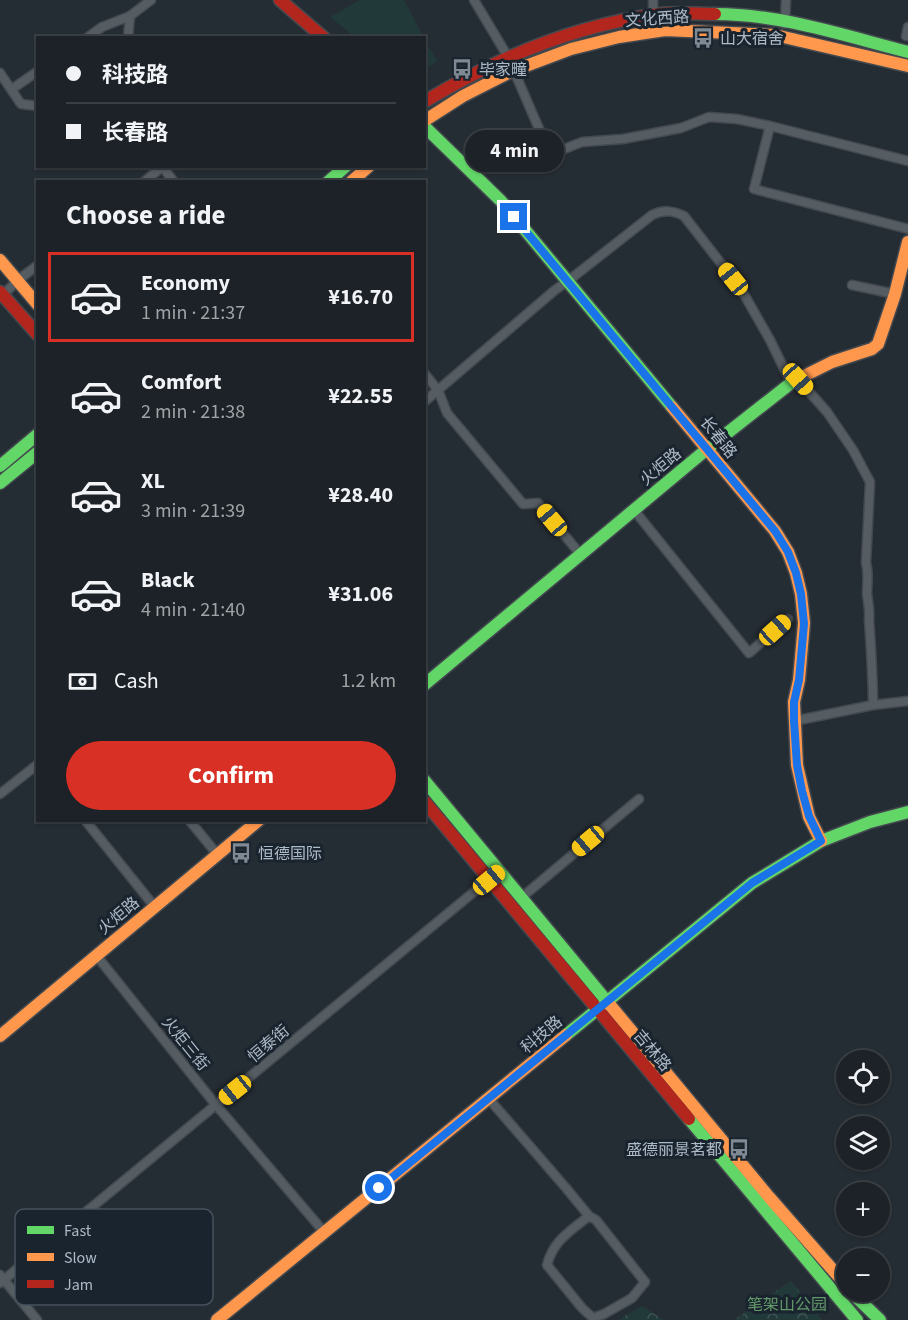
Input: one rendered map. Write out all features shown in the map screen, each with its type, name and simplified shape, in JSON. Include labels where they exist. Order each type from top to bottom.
[{"type":"main road","points":[[280,0],[321,36]]},
{"type":"main road","name":"文化西路","points":[[426,101],[455,83],[508,57],[561,37],[615,21],[653,15],[731,14],[786,21],[908,52]]},
{"type":"main road","name":"文化西路","points":[[426,123],[463,96],[514,70],[570,49],[619,37],[664,30],[782,36],[908,66]]},
{"type":"main road","name":"长春路","points":[[426,126],[501,201],[775,531],[788,552],[801,594],[804,624],[799,680],[794,702],[797,765],[809,816],[821,841]]},
{"type":"main road","points":[[330,180],[344,168]]},
{"type":"main road","points":[[353,180],[367,168]]},
{"type":"main road","name":"火炬路","points":[[426,683],[707,448],[794,381],[832,362],[872,349],[878,344],[895,294],[908,242]]},
{"type":"main road","points":[[0,260],[36,302]]},
{"type":"main road","points":[[1,293],[36,333]]},
{"type":"main road","points":[[0,483],[3,466],[36,437]]},
{"type":"main road","points":[[3,466],[36,453]]},
{"type":"main road","name":"吉林路","points":[[426,782],[521,898],[602,1005],[857,1320]]},
{"type":"main road","name":"吉林路","points":[[426,803],[489,880],[602,1005],[836,1274]]},
{"type":"main road","name":"科技路","points":[[223,1318],[324,1232],[752,883],[821,841],[870,822],[908,812]]},
{"type":"main road","name":"火炬路","points":[[0,1036],[257,822]]},
{"type":"main road","points":[[859,1302],[880,1320]]},
{"type":"street","points":[[90,36],[102,27],[130,16],[151,0]]},
{"type":"street","points":[[474,0],[508,57],[543,138],[551,148],[559,151],[582,142],[623,139],[681,128],[709,117],[737,119],[770,126],[908,161]]},
{"type":"street","points":[[653,0],[654,32]]},
{"type":"street","points":[[782,36],[786,21],[786,0]]},
{"type":"street","points":[[128,36],[130,16]]},
{"type":"street","points":[[12,89],[36,72]]},
{"type":"street","points":[[0,73],[21,104],[36,106]]},
{"type":"street","points":[[770,126],[754,189],[908,229]]},
{"type":"street","points":[[146,180],[161,168]]},
{"type":"street","points":[[163,168],[172,180]]},
{"type":"street","points":[[426,400],[555,290],[652,215],[663,211],[677,212],[684,216],[741,289],[794,381],[827,412],[853,450],[870,482],[866,546],[873,705]]},
{"type":"street","points":[[1,293],[36,266]]},
{"type":"street","points":[[852,285],[895,294]]},
{"type":"street","points":[[426,375],[438,390],[447,413],[523,504],[538,503],[580,554]]},
{"type":"street","points":[[634,510],[749,653],[788,619]]},
{"type":"street","points":[[794,721],[873,705],[908,701]]},
{"type":"street","points":[[0,794],[36,766]]},
{"type":"street","points":[[521,898],[639,799]]},
{"type":"street","points":[[87,822],[154,906]]},
{"type":"street","points":[[191,822],[217,854]]},
{"type":"street","name":"恒泰街","points":[[87,1209],[499,872]]},
{"type":"street","name":"火炬三街","points":[[96,955],[216,1105],[324,1232]]},
{"type":"street","points":[[489,1099],[589,1216],[596,1220],[645,1282],[633,1298],[593,1318],[547,1265],[550,1253],[558,1240],[589,1216]]},
{"type":"street","name":"恒泰街","points":[[1,1279],[15,1268]]},
{"type":"street","points":[[1,1279],[15,1295]]},
{"type":"street","points":[[24,1305],[37,1320]]},
{"type":"green space","points":[[360,0],[404,0],[423,36],[354,36],[330,17]]},
{"type":"green space","points":[[426,42],[437,61],[426,68]]},
{"type":"green space","name":"笔架山公园","points":[[791,1281],[822,1320],[734,1320]]},
{"type":"green space","points":[[642,1306],[664,1320],[618,1320]]},
{"type":"traffic: fast","points":[[715,14],[788,22],[908,52]]},
{"type":"traffic: fast","points":[[426,128],[501,201],[672,407]]},
{"type":"traffic: fast","points":[[330,180],[344,168]]},
{"type":"traffic: fast","points":[[426,683],[707,449],[800,378]]},
{"type":"traffic: fast","points":[[0,466],[36,436]]},
{"type":"traffic: fast","points":[[0,483],[36,454]]},
{"type":"traffic: fast","points":[[426,782],[610,1005]]},
{"type":"traffic: fast","points":[[566,1035],[752,883],[821,841],[870,822],[908,812]]},
{"type":"traffic: fast","points":[[689,1119],[857,1320]]},
{"type":"traffic: fast","points":[[861,1302],[880,1320]]},
{"type":"traffic: slow","points":[[426,120],[463,96],[510,72],[571,49],[619,37],[665,30],[775,35],[908,66]]},
{"type":"traffic: slow","points":[[353,180],[367,168]]},
{"type":"traffic: slow","points":[[800,378],[832,362],[872,349],[878,344],[895,294],[908,242]]},
{"type":"traffic: slow","points":[[0,260],[36,303]]},
{"type":"traffic: slow","points":[[672,407],[775,531],[788,552],[796,573],[804,623],[799,680],[794,702],[797,765],[809,817],[821,841]]},
{"type":"traffic: slow","points":[[0,1036],[257,822]]},
{"type":"traffic: slow","points":[[610,1005],[769,1197],[836,1274]]},
{"type":"traffic: slow","points":[[217,1320],[566,1035]]},
{"type":"traffic: jam","points":[[280,0],[322,36]]},
{"type":"traffic: jam","points":[[426,101],[479,71],[567,35],[598,26],[660,14],[715,14]]},
{"type":"traffic: jam","points":[[0,292],[36,333]]},
{"type":"traffic: jam","points":[[426,803],[689,1119]]},
{"type":"place","name":"山大宿舍","points":[[703,38]]},
{"type":"place","name":"毕家疃","points":[[462,69]]},
{"type":"place","name":"恒德国际","points":[[241,853]]},
{"type":"place","name":"盛德丽景茗都","points":[[739,1149]]},
{"type":"route","points":[[379,1188],[752,883],[821,841],[809,816],[797,765],[794,702],[799,680],[804,624],[801,594],[788,552],[775,531],[514,217]]}]
